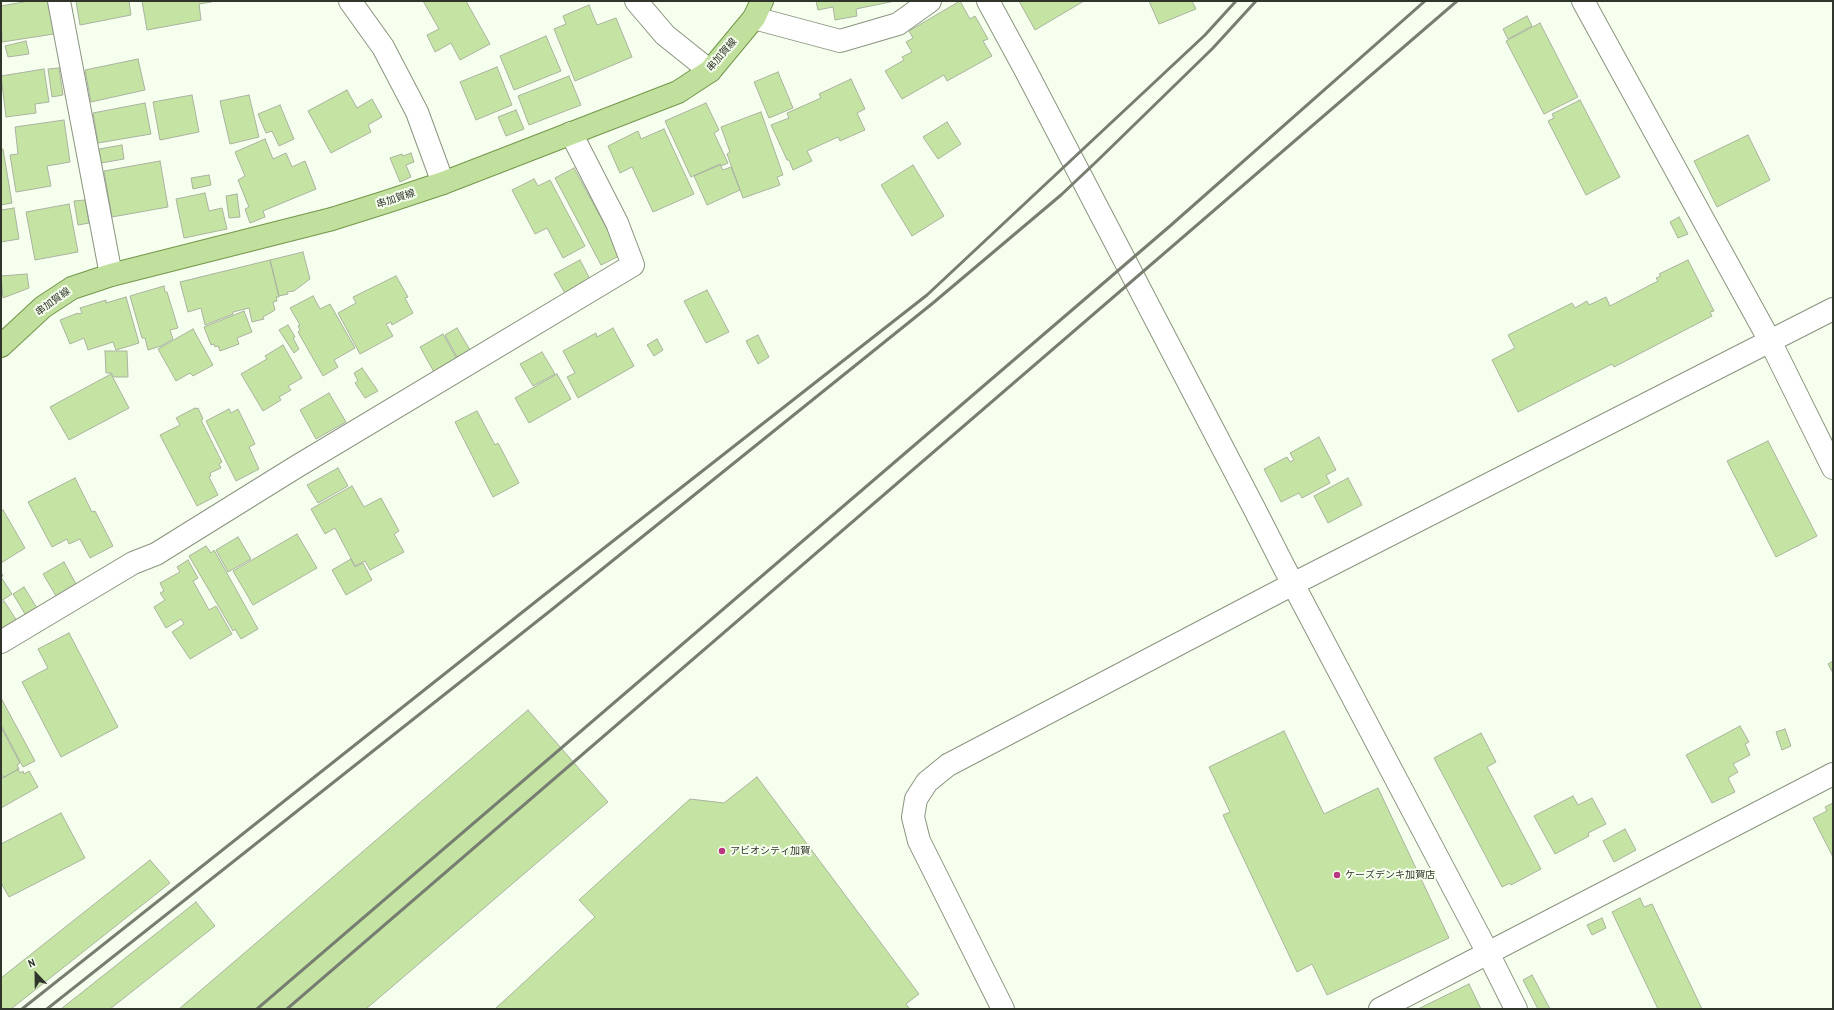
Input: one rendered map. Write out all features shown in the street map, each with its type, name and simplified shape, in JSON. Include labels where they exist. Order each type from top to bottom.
[{"type":"main road","name":"串加賀線","points":[[1,346],[43,307],[72,288],[111,275],[332,219],[443,184],[678,92],[710,71],[758,9]]},
{"type":"street","points":[[60,1],[111,275]]},
{"type":"street","points":[[350,1],[383,47],[414,105],[443,184]]},
{"type":"street","points":[[636,1],[665,35],[710,71]]},
{"type":"street","points":[[758,9],[840,41],[898,24],[930,1]]},
{"type":"street","points":[[988,1],[1041,99],[1516,1009]]},
{"type":"street","points":[[1583,1],[1770,341],[1833,468]]},
{"type":"street","points":[[1,642],[133,563],[156,554],[296,467],[633,265],[617,223],[571,133]]},
{"type":"street","points":[[1004,1009],[919,841],[913,818],[916,799],[927,782],[948,766],[1293,584],[1833,309]]},
{"type":"street","points":[[1380,1009],[1833,774]]},
{"type":"building","points":[[29,1],[48,1],[54,34],[2,42],[1,6]]},
{"type":"building","points":[[76,1],[129,1],[131,15],[80,25]]},
{"type":"building","points":[[142,1],[212,2],[199,4],[201,20],[147,30]]},
{"type":"building","points":[[423,1],[466,1],[490,44],[460,60],[451,43],[435,52],[427,35],[439,29]]},
{"type":"building","points":[[816,1],[895,1],[856,9],[857,16],[835,20],[833,7],[818,10]]},
{"type":"building","points":[[960,1],[970,19],[975,16],[988,39],[983,41],[992,56],[947,81],[944,75],[902,99],[885,71],[904,60],[902,57],[912,52],[906,42],[913,38],[909,31]]},
{"type":"building","points":[[1019,1],[1084,1],[1035,30]]},
{"type":"building","points":[[1149,1],[1192,1],[1196,9],[1159,24]]},
{"type":"building","points":[[589,5],[597,25],[616,18],[632,57],[575,81],[554,29],[566,24],[563,16]]},
{"type":"building","points":[[1527,16],[1532,26],[1508,39],[1503,29]]},
{"type":"building","points":[[1540,23],[1578,97],[1544,114],[1506,41]]},
{"type":"building","points":[[546,36],[561,71],[514,90],[500,56]]},
{"type":"building","points":[[26,41],[29,54],[8,57],[5,46]]},
{"type":"building","points":[[138,59],[145,90],[91,102],[85,70]]},
{"type":"building","points":[[497,67],[512,105],[476,120],[460,82]]},
{"type":"building","points":[[59,68],[63,95],[52,97],[48,69]]},
{"type":"building","points":[[44,69],[49,102],[35,104],[36,113],[6,117],[1,76]]},
{"type":"building","points":[[778,72],[793,108],[769,118],[754,82]]},
{"type":"building","points":[[569,76],[581,105],[529,125],[518,96]]},
{"type":"building","points":[[851,79],[865,109],[857,113],[865,130],[840,141],[838,137],[807,151],[812,161],[793,170],[771,125],[789,118],[787,113],[821,98],[819,94]]},
{"type":"building","points":[[347,90],[357,108],[372,99],[382,117],[368,125],[371,132],[331,153],[308,111]]},
{"type":"building","points":[[192,95],[199,132],[160,140],[153,102]]},
{"type":"building","points":[[249,95],[259,137],[230,144],[220,101]]},
{"type":"building","points":[[1580,100],[1620,177],[1586,195],[1548,121],[1554,118],[1552,114]]},
{"type":"building","points":[[145,103],[151,134],[98,143],[93,113]]},
{"type":"building","points":[[706,103],[719,130],[714,133],[728,163],[721,166],[720,164],[691,177],[665,121]]},
{"type":"building","points":[[280,105],[294,139],[279,146],[272,131],[266,133],[258,114]]},
{"type":"building","points":[[516,110],[524,129],[506,136],[498,117]]},
{"type":"building","points":[[761,112],[783,175],[777,177],[780,185],[743,198],[727,154],[730,152],[721,127]]},
{"type":"building","points":[[64,120],[70,162],[47,166],[51,186],[16,192],[10,155],[18,154],[15,127]]},
{"type":"building","points":[[947,122],[961,144],[938,159],[923,137]]},
{"type":"building","points":[[664,129],[694,194],[653,212],[632,167],[620,173],[608,146],[638,131],[641,139]]},
{"type":"building","points":[[1748,135],[1770,180],[1717,207],[1694,161]]},
{"type":"building","points":[[265,139],[273,159],[286,153],[292,167],[305,161],[316,189],[263,211],[265,217],[250,223],[245,209],[249,207],[238,180],[245,176],[235,152]]},
{"type":"building","points":[[122,145],[124,159],[101,163],[99,149]]},
{"type":"building","points":[[1,149],[3,149],[12,203],[1,205]]},
{"type":"building","points":[[411,153],[414,162],[406,165],[411,177],[400,182],[390,158]]},
{"type":"building","points":[[160,161],[168,207],[112,217],[104,171]]},
{"type":"building","points":[[720,165],[723,170],[731,167],[740,190],[707,205],[694,176]]},
{"type":"building","points":[[913,165],[944,216],[912,236],[881,185]]},
{"type":"building","points":[[574,168],[621,255],[601,265],[555,178]]},
{"type":"building","points":[[209,175],[211,185],[193,189],[191,178]]},
{"type":"building","points":[[534,179],[538,186],[550,180],[585,246],[563,258],[547,228],[535,234],[512,190]]},
{"type":"building","points":[[205,193],[209,211],[222,208],[227,229],[184,238],[176,199]]},
{"type":"building","points":[[237,194],[240,217],[229,218],[226,196]]},
{"type":"building","points":[[85,200],[89,223],[78,225],[74,201]]},
{"type":"building","points":[[69,204],[78,252],[35,260],[26,212]]},
{"type":"building","points":[[14,208],[19,239],[1,242],[1,210]]},
{"type":"building","points":[[1679,217],[1688,234],[1678,238],[1670,222]]},
{"type":"building","points":[[303,252],[310,279],[294,291],[287,292],[288,294],[279,296],[270,260]]},
{"type":"building","points":[[270,260],[279,297],[276,297],[277,301],[273,302],[275,310],[263,317],[264,319],[252,322],[249,308],[233,312],[233,314],[205,325],[201,308],[188,312],[180,282]]},
{"type":"building","points":[[580,260],[591,281],[566,295],[554,274]]},
{"type":"building","points":[[1688,260],[1714,311],[1710,312],[1712,316],[1614,367],[1612,364],[1518,412],[1492,360],[1515,348],[1508,335],[1572,303],[1575,308],[1587,301],[1589,305],[1606,297],[1610,306],[1658,281],[1656,278],[1661,276],[1659,274]]},
{"type":"building","points":[[27,274],[29,288],[3,298],[1,276]]},
{"type":"building","points":[[396,276],[408,297],[405,298],[413,313],[392,325],[391,322],[386,324],[393,336],[360,354],[338,313],[356,303],[353,297]]},
{"type":"building","points":[[164,286],[178,328],[170,330],[173,339],[161,346],[148,350],[145,338],[142,338],[130,296]]},
{"type":"building","points":[[707,290],[729,332],[706,343],[684,301]]},
{"type":"building","points":[[313,296],[320,309],[330,304],[355,348],[334,360],[338,367],[323,376],[298,332],[300,330],[298,326],[300,325],[290,308]]},
{"type":"building","points":[[126,297],[139,343],[116,350],[113,342],[88,350],[84,338],[70,344],[60,320],[78,313],[82,313],[80,308],[106,300],[106,303]]},
{"type":"building","points":[[244,311],[252,332],[237,338],[239,344],[220,351],[218,346],[215,347],[214,344],[211,345],[204,327]]},
{"type":"building","points":[[288,325],[295,337],[293,338],[299,349],[294,353],[279,330]]},
{"type":"building","points":[[457,328],[470,350],[457,357],[445,335]]},
{"type":"building","points":[[613,328],[634,366],[578,398],[567,377],[575,373],[563,351],[596,333],[597,337]]},
{"type":"building","points":[[193,329],[213,365],[193,376],[190,373],[176,381],[158,349]]},
{"type":"building","points":[[443,334],[457,359],[434,372],[420,347]]},
{"type":"building","points":[[758,335],[769,357],[758,364],[746,341]]},
{"type":"building","points":[[657,339],[663,350],[654,356],[647,345]]},
{"type":"building","points":[[283,345],[302,378],[288,386],[291,390],[279,397],[281,400],[263,411],[241,374],[267,359],[265,356]]},
{"type":"building","points":[[105,351],[127,351],[128,377],[114,377],[111,373],[106,373]]},
{"type":"building","points":[[542,352],[555,374],[533,386],[520,364]]},
{"type":"building","points":[[362,368],[378,391],[365,398],[355,383],[358,381],[354,373]]},
{"type":"building","points":[[111,374],[129,408],[69,440],[50,407]]},
{"type":"building","points":[[557,374],[571,399],[529,423],[515,398]]},
{"type":"building","points":[[329,393],[346,422],[316,439],[300,410]]},
{"type":"building","points":[[195,408],[198,408],[203,419],[201,420],[222,462],[219,464],[221,468],[210,473],[211,476],[209,477],[218,495],[197,506],[160,435],[180,425],[176,418]]},
{"type":"building","points":[[229,409],[231,413],[238,409],[255,444],[249,447],[259,469],[236,481],[206,421]]},
{"type":"building","points":[[477,411],[495,445],[498,443],[519,483],[493,497],[455,422]]},
{"type":"building","points":[[1319,437],[1336,470],[1326,475],[1330,483],[1302,498],[1299,493],[1281,502],[1264,469],[1287,457],[1290,462],[1294,460],[1290,453]]},
{"type":"building","points":[[1768,441],[1817,536],[1776,557],[1727,461]]},
{"type":"building","points":[[338,468],[348,486],[318,503],[307,485]]},
{"type":"building","points":[[75,478],[92,512],[95,511],[113,546],[90,558],[80,539],[69,544],[67,539],[52,547],[28,502]]},
{"type":"building","points":[[1348,478],[1362,505],[1328,523],[1314,496]]},
{"type":"building","points":[[352,486],[364,507],[381,498],[399,531],[394,534],[404,552],[370,570],[365,561],[355,566],[335,528],[325,534],[311,509]]},
{"type":"building","points":[[3,510],[25,548],[1,563],[1,511]]},
{"type":"building","points":[[297,534],[317,568],[253,605],[233,571]]},
{"type":"building","points":[[238,537],[251,559],[228,572],[216,550]]},
{"type":"building","points":[[206,546],[211,553],[214,550],[258,629],[241,639],[235,629],[233,631],[189,556]]},
{"type":"building","points":[[351,559],[355,567],[363,563],[372,580],[346,595],[332,570]]},
{"type":"building","points":[[188,560],[198,578],[193,581],[209,610],[216,606],[232,634],[190,659],[172,632],[184,624],[181,619],[166,628],[154,607],[165,600],[160,593],[164,591],[160,583],[180,572],[177,567]]},
{"type":"building","points":[[64,562],[76,584],[56,596],[43,574]]},
{"type":"building","points":[[1,577],[12,594],[1,601]]},
{"type":"building","points":[[24,587],[37,608],[25,614],[13,594]]},
{"type":"building","points":[[4,601],[17,621],[1,631],[1,603]]},
{"type":"building","points":[[69,633],[118,727],[61,757],[22,682],[48,668],[38,649]]},
{"type":"building","points":[[1833,661],[1833,673],[1828,664]]},
{"type":"building","points":[[1,698],[35,761],[23,767],[1,725]]},
{"type":"building","points":[[528,710],[608,802],[366,1009],[179,1009]]},
{"type":"building","points":[[1740,726],[1749,742],[1745,744],[1750,755],[1733,764],[1738,772],[1728,778],[1735,792],[1712,803],[1686,755]]},
{"type":"building","points":[[1,727],[20,763],[17,765],[19,769],[4,777],[1,773]]},
{"type":"building","points":[[1785,729],[1791,746],[1782,750],[1776,732]]},
{"type":"building","points":[[1284,731],[1324,814],[1378,788],[1449,938],[1327,995],[1312,964],[1297,972],[1223,815],[1230,812],[1209,767]]},
{"type":"building","points":[[1481,733],[1496,762],[1487,767],[1541,869],[1511,885],[1510,883],[1502,887],[1434,758]]},
{"type":"building","points":[[18,769],[20,773],[23,771],[24,774],[29,771],[38,787],[1,808],[1,775],[3,778]]},
{"type":"building","name":"アビオシティ加賀","points":[[757,777],[919,994],[906,1004],[910,1009],[495,1009],[595,917],[579,900],[690,799],[724,803]]},
{"type":"building","points":[[1573,796],[1578,805],[1592,798],[1606,824],[1588,833],[1589,836],[1555,854],[1534,816]]},
{"type":"building","points":[[1833,803],[1833,857],[1813,818],[1827,811],[1825,807]]},
{"type":"building","points":[[61,813],[85,858],[9,897],[1,883],[1,844]]},
{"type":"building","points":[[1625,829],[1636,850],[1614,862],[1603,841]]},
{"type":"building","points":[[150,860],[170,883],[11,1009],[1,1009],[1,978]]},
{"type":"building","points":[[1640,898],[1644,907],[1652,904],[1702,1009],[1658,1009],[1612,912]]},
{"type":"building","points":[[196,902],[215,926],[110,1009],[61,1009]]},
{"type":"building","points":[[1602,918],[1606,928],[1592,935],[1587,925]]},
{"type":"building","points":[[1532,975],[1550,1009],[1538,1009],[1523,980]]},
{"type":"building","points":[[1469,984],[1481,1009],[1418,1009]]},
{"type":"railway","points":[[22,1009],[539,599],[927,295],[1205,35],[1236,1]]},
{"type":"railway","points":[[47,1009],[550,611],[933,303],[1061,195],[1213,48],[1256,1]]},
{"type":"railway","points":[[257,1009],[1170,226],[1425,1]]},
{"type":"railway","points":[[287,1009],[1457,1]]},
{"type":"place","name":"アビオシティ加賀","points":[[722,851]]},
{"type":"place","name":"ケーズデンキ加賀店","points":[[1337,875]]}]
